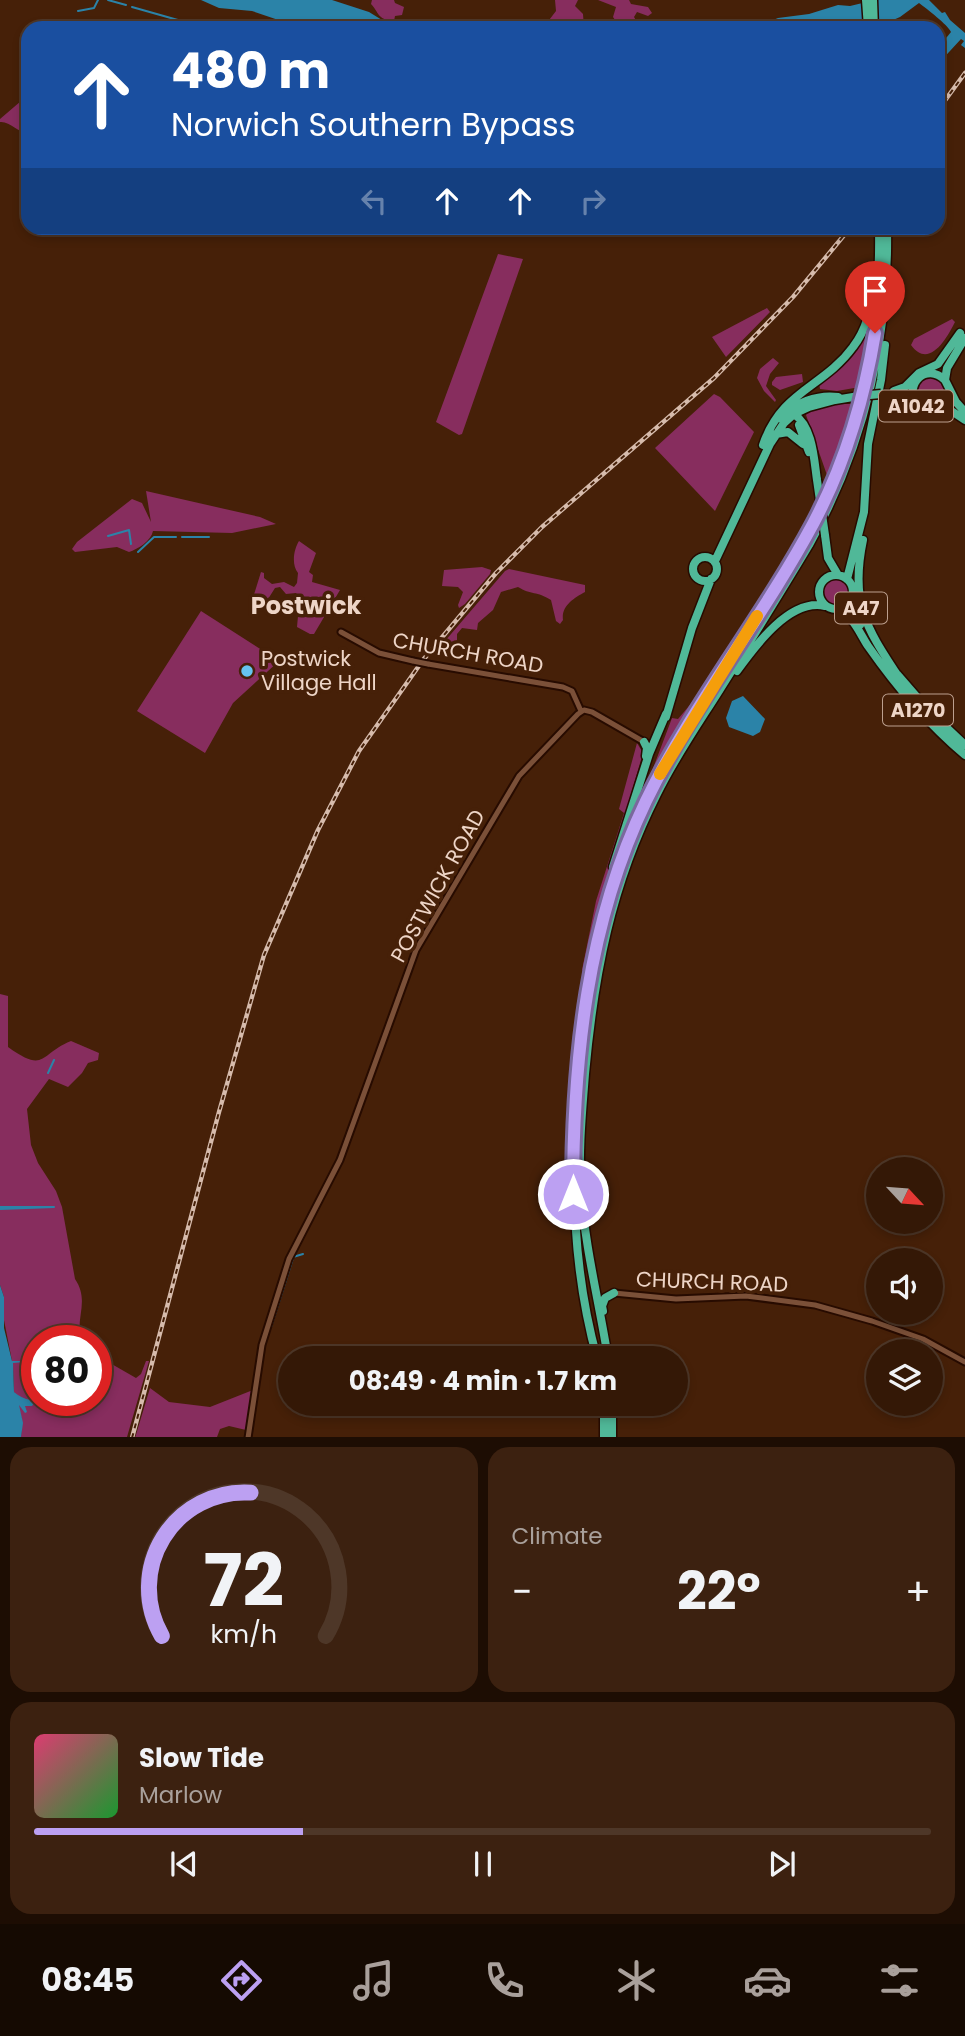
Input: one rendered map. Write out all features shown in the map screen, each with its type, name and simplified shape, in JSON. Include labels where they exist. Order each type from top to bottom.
[{"type":"highway","points":[[866,0],[868,21]]},
{"type":"highway","points":[[873,0],[874,21]]},
{"type":"highway","points":[[795,411],[818,379],[851,350],[866,324],[873,291],[877,235]]},
{"type":"highway","points":[[600,927],[626,847],[659,776],[798,550],[840,466],[861,402],[872,350],[878,298],[878,235]]},
{"type":"highway","name":"A47","points":[[848,579],[864,512],[871,425],[883,364],[887,327],[887,235]]},
{"type":"highway","name":"A47","points":[[606,1346],[584,1225],[580,1176],[584,1080],[598,966],[610,914],[634,844],[661,786],[809,545],[837,492],[856,444],[869,400],[881,338],[886,293]]},
{"type":"highway","points":[[890,392],[905,387],[919,373],[938,364],[963,332]]},
{"type":"highway","name":"A1042","points":[[715,561],[776,434],[795,411],[840,399],[905,390],[944,362],[963,332]]},
{"type":"highway","name":"A1042","points":[[945,380],[947,368],[963,332]]},
{"type":"highway","name":"A1042","points":[[890,392],[927,412],[942,409],[950,390],[938,374],[930,373]]},
{"type":"highway","points":[[817,397],[813,388],[818,379]]},
{"type":"highway","name":"A1042","points":[[913,386],[914,403]]},
{"type":"highway","points":[[950,390],[965,412]]},
{"type":"highway","name":"A1042","points":[[751,484],[763,445],[779,419],[817,397],[840,399]]},
{"type":"highway","points":[[942,409],[950,410],[965,420]]},
{"type":"highway","points":[[763,445],[781,410],[795,411]]},
{"type":"highway","points":[[795,411],[802,438],[815,468]]},
{"type":"highway","points":[[795,411],[813,449],[827,546],[828,558],[819,593],[825,606],[838,610],[852,600],[853,589],[848,579],[838,575],[828,558]]},
{"type":"highway","points":[[776,434],[788,432],[807,449]]},
{"type":"highway","name":"A47","points":[[867,461],[868,505],[857,580],[865,623],[898,676]]},
{"type":"highway","name":"A1042","points":[[705,556],[724,540]]},
{"type":"highway","points":[[594,1346],[582,1300],[573,1216],[573,1149],[584,1013],[611,874],[644,770],[648,741],[656,746],[659,741],[695,620],[701,594],[699,580],[693,574],[693,565],[698,558],[705,556],[715,561],[716,572],[695,620]]},
{"type":"highway","points":[[824,580],[838,575]]},
{"type":"highway","points":[[699,580],[711,579]]},
{"type":"highway","name":"A1270","points":[[852,600],[856,618],[898,676],[965,746]]},
{"type":"highway","name":"A47","points":[[686,742],[750,653],[772,629],[804,606],[825,606]]},
{"type":"highway","name":"A1270","points":[[838,610],[848,615],[903,692],[965,755]]},
{"type":"highway","points":[[594,1282],[601,1289],[614,1293]]},
{"type":"highway","name":"A47","points":[[605,1340],[602,1306],[605,1298],[614,1293]]},
{"type":"highway","points":[[604,1416],[604,1437]]},
{"type":"highway","points":[[612,1416],[612,1437]]},
{"type":"street","name":"CHURCH ROAD","points":[[341,632],[379,653],[563,687],[572,691],[581,711]]},
{"type":"street","points":[[581,711],[592,712],[648,741]]},
{"type":"street","name":"POSTWICK ROAD","points":[[248,1437],[261,1345],[289,1259],[340,1160],[416,950],[519,776],[581,711]]},
{"type":"street","name":"CHURCH ROAD","points":[[614,1293],[676,1299],[746,1296],[816,1305],[923,1339],[965,1362]]},
{"type":"shaded area","points":[[372,0],[394,0],[404,7],[402,15],[395,16],[394,21],[384,19],[371,4]]},
{"type":"shaded area","points":[[555,0],[578,0],[575,6],[583,14],[584,21],[548,21],[556,11]]},
{"type":"shaded area","points":[[598,0],[629,0],[631,4],[648,7],[652,13],[648,16],[637,12],[634,17],[636,21],[616,21],[613,17],[616,7]]},
{"type":"shaded area","points":[[21,101],[21,131],[0,122],[0,119]]},
{"type":"shaded area","points":[[498,254],[523,259],[462,434],[459,435],[436,422]]},
{"type":"shaded area","points":[[767,308],[770,312],[726,357],[712,337]]},
{"type":"shaded area","points":[[871,314],[860,387],[837,391],[820,389],[819,383],[835,370]]},
{"type":"shaded area","points":[[952,319],[955,322],[947,336],[931,353],[918,352],[911,345],[914,339]]},
{"type":"shaded area","points":[[773,358],[779,363],[770,374],[766,386],[775,402],[764,391],[757,378],[760,369]]},
{"type":"shaded area","points":[[802,374],[803,382],[780,390],[772,385],[776,377]]},
{"type":"shaded area","points":[[930,377],[941,382],[946,393],[941,404],[930,409],[919,404],[914,393],[919,382]]},
{"type":"shaded area","points":[[714,394],[754,432],[715,511],[655,448]]},
{"type":"shaded area","points":[[838,404],[854,404],[828,478],[806,415],[808,411]]},
{"type":"shaded area","points":[[146,491],[260,517],[276,524],[232,533],[153,531],[144,544],[129,552],[117,547],[75,552],[72,549],[77,542],[132,499],[142,503],[151,522]]},
{"type":"shaded area","points":[[299,541],[316,553],[309,572],[313,575],[312,582],[340,590],[314,634],[297,627],[298,616],[292,613],[299,597],[296,593],[286,594],[280,587],[275,588],[263,607],[252,601],[261,572],[272,584],[284,582],[294,587],[298,573],[294,557]]},
{"type":"shaded area","points":[[482,567],[491,570],[490,574],[459,608],[463,592],[458,587],[442,586],[444,570]]},
{"type":"shaded area","points":[[509,569],[585,585],[585,592],[566,607],[560,624],[556,621],[551,600],[546,597],[518,587],[501,592],[493,610],[478,623],[477,630],[462,628],[457,634],[457,641],[445,641],[505,571]]},
{"type":"shaded area","points":[[836,579],[846,583],[850,593],[846,603],[836,607],[826,603],[822,593],[826,583]]},
{"type":"shaded area","points":[[201,611],[279,661],[233,703],[205,753],[137,711]]},
{"type":"shaded area","points":[[708,686],[657,768],[652,771],[672,718],[678,719]]},
{"type":"shaded area","points":[[637,743],[643,753],[599,903],[584,972],[582,970],[596,901],[624,813],[619,809]]},
{"type":"shaded area","points":[[0,994],[8,996],[8,1047],[20,1055],[29,1059],[42,1059],[71,1041],[99,1053],[98,1060],[88,1063],[68,1087],[49,1079],[27,1109],[31,1145],[62,1207],[75,1279],[82,1302],[80,1325],[21,1325],[21,1416],[112,1416],[112,1364],[136,1378],[141,1374],[146,1361],[149,1361],[127,1437],[21,1437],[22,1420],[14,1392],[13,1366],[3,1315],[4,1297],[0,1285]]},
{"type":"shaded area","points":[[150,1388],[169,1402],[210,1407],[253,1390],[246,1430],[229,1426],[220,1429],[217,1437],[135,1437]]},
{"type":"water","points":[[201,0],[332,0],[369,12],[384,21],[281,21],[252,11],[219,8]]},
{"type":"water","points":[[875,0],[929,0],[965,33],[965,48],[961,45],[964,41],[961,39],[945,56],[945,39],[951,32],[945,21],[919,3],[891,21],[771,21],[838,5],[850,6]]},
{"type":"water","points":[[743,696],[765,719],[760,732],[753,736],[729,727],[726,718],[732,701]]},
{"type":"water","points":[[0,1285],[4,1297],[4,1328],[12,1361],[21,1361],[13,1363],[14,1392],[21,1396],[21,1408],[19,1405],[23,1423],[21,1437],[0,1437]]},
{"type":"waterway","points":[[78,11],[94,8],[98,0]]},
{"type":"waterway","points":[[108,0],[126,5]]},
{"type":"waterway","points":[[132,7],[181,21]]},
{"type":"waterway","points":[[108,536],[129,530],[131,544]]},
{"type":"waterway","points":[[138,552],[154,537],[176,537]]},
{"type":"waterway","points":[[182,537],[209,537]]},
{"type":"waterway","points":[[48,1073],[54,1060]]},
{"type":"waterway","points":[[0,1207],[54,1207],[0,1209]]},
{"type":"waterway","points":[[293,1257],[303,1254]]},
{"type":"waterway","points":[[271,1327],[294,1255]]},
{"type":"railway","points":[[945,100],[965,73]]},
{"type":"railway","points":[[132,1437],[264,955],[318,830],[359,751],[423,660],[496,573],[542,527],[714,378],[793,297],[844,235]]},
{"type":"slow traffic","points":[[660,774],[757,616]]},
{"type":"place","name":"Postwick Village Hall","points":[[247,671]]},
{"type":"district","name":"Postwick","points":[[306,606]]},
{"type":"route","points":[[573,1194],[573,1149],[584,1013],[596,941],[618,868],[636,823],[665,765],[777,584],[828,493],[858,412],[875,333]]}]
